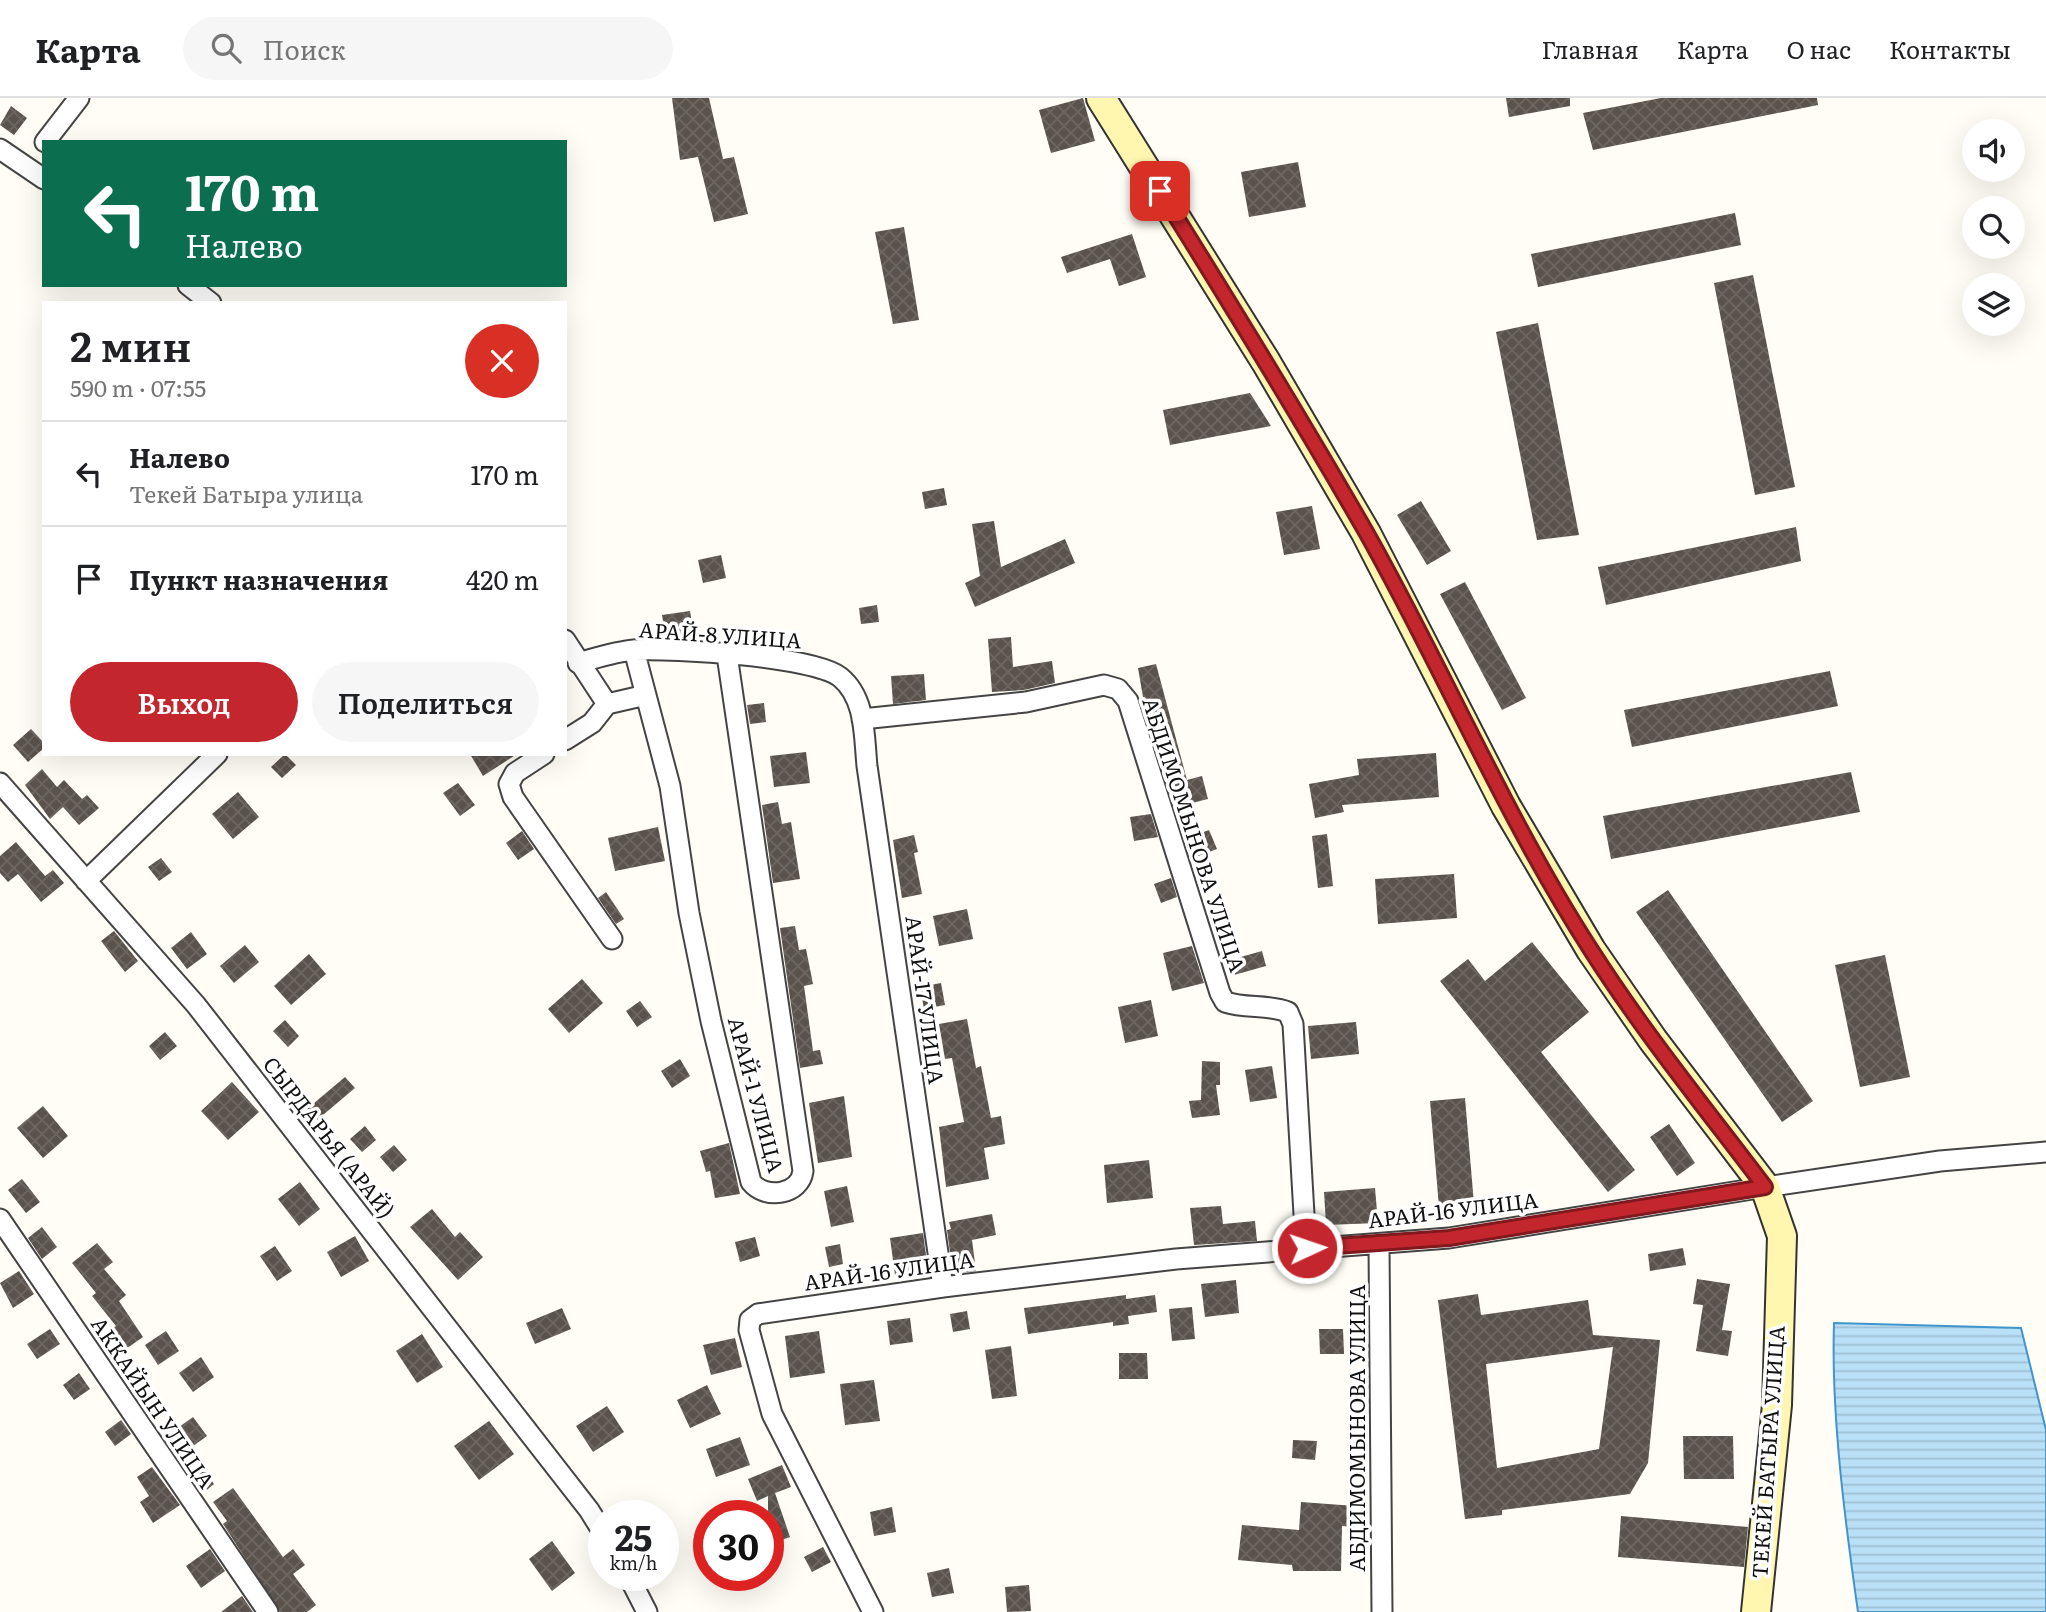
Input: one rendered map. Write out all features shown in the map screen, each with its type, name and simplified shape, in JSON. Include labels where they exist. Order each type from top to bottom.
[{"type":"street","points":[[46,140],[79,98]]},
{"type":"street","name":"ТЕКЕЙ БАТЫРА УЛИЦА","points":[[1101,98],[1266,362],[1366,533],[1506,806],[1591,950],[1653,1040],[1765,1187],[1782,1236],[1777,1405],[1756,1612]]},
{"type":"street","points":[[26,167],[42,146]]},
{"type":"street","points":[[0,149],[42,178]]},
{"type":"street","points":[[191,287],[208,301]]},
{"type":"street","points":[[567,644],[607,704]]},
{"type":"street","name":"АРАЙ-8 УЛИЦА","points":[[578,663],[634,650],[727,654],[817,667],[840,677],[857,697],[862,719]]},
{"type":"street","name":"АРАЙ-1 УЛИЦА","points":[[634,650],[670,786],[689,913],[711,1021],[751,1182],[757,1189],[776,1194],[796,1185],[802,1179],[803,1171],[727,654]]},
{"type":"street","name":"АБДИМОМЫНОВА УЛИЦА","points":[[862,719],[1026,702],[1104,685],[1118,689],[1128,701],[1225,1002],[1278,1008],[1288,1012],[1293,1024],[1307,1248]]},
{"type":"street","points":[[567,739],[592,723],[607,704],[646,695]]},
{"type":"street","name":"АРАЙ-17 УЛИЦА","points":[[862,719],[943,1287]]},
{"type":"street","points":[[86,881],[215,756]]},
{"type":"street","points":[[541,756],[515,773],[509,784],[513,797],[612,939]]},
{"type":"street","name":"СЫРДАРЬЯ (АРАЙ)","points":[[0,783],[196,1005],[588,1509]]},
{"type":"street","name":"АРАЙ-16 УЛИЦА","points":[[873,1612],[772,1414],[749,1330],[750,1320],[758,1314],[943,1287],[1176,1259],[1449,1238],[1940,1161],[2046,1152]]},
{"type":"street","name":"АККАЙЫН УЛИЦА","points":[[0,1219],[268,1612]]},
{"type":"street","name":"АБДИМОМЫНОВА УЛИЦА","points":[[1379,1245],[1382,1612]]},
{"type":"street","points":[[636,1591],[647,1612]]},
{"type":"water","points":[[1834,1323],[2021,1328],[2046,1430],[2046,1612],[1858,1612],[1837,1430]]},
{"type":"building","points":[[672,98],[709,98],[723,159],[734,157],[748,214],[714,222],[698,157],[680,160]]},
{"type":"building","points":[[1083,98],[1095,141],[1051,153],[1039,110]]},
{"type":"building","points":[[1506,98],[1570,98],[1570,106],[1509,117]]},
{"type":"building","points":[[1661,98],[1817,98],[1818,105],[1593,150],[1583,113]]},
{"type":"building","points":[[11,106],[27,118],[14,135],[0,125]]},
{"type":"building","points":[[1298,162],[1306,207],[1249,217],[1241,172]]},
{"type":"building","points":[[1735,213],[1741,245],[1538,287],[1531,254]]},
{"type":"building","points":[[904,227],[919,320],[893,324],[875,232]]},
{"type":"building","points":[[1132,234],[1146,277],[1119,286],[1110,259],[1067,273],[1061,257]]},
{"type":"building","points":[[1753,275],[1795,487],[1755,495],[1714,283]]},
{"type":"building","points":[[1538,323],[1579,535],[1537,540],[1496,332]]},
{"type":"building","points":[[1250,393],[1271,426],[1170,445],[1163,410]]},
{"type":"building","points":[[944,488],[947,505],[925,509],[922,492]]},
{"type":"building","points":[[1421,501],[1451,551],[1427,565],[1397,515]]},
{"type":"building","points":[[1312,506],[1320,549],[1284,555],[1276,512]]},
{"type":"building","points":[[994,521],[1001,567],[1065,539],[1075,563],[975,607],[965,583],[980,576],[972,524]]},
{"type":"building","points":[[1796,527],[1801,561],[1606,605],[1598,567]]},
{"type":"building","points":[[721,555],[726,578],[703,583],[698,560]]},
{"type":"building","points":[[1465,582],[1526,698],[1502,710],[1440,594]]},
{"type":"building","points":[[877,605],[879,622],[861,624],[859,608]]},
{"type":"building","points":[[690,611],[694,635],[666,638],[662,615]]},
{"type":"building","points":[[1011,637],[1013,667],[1052,661],[1055,683],[1024,690],[992,692],[988,639]]},
{"type":"building","points":[[1156,664],[1187,780],[1202,776],[1208,799],[1180,806],[1158,718],[1150,719],[1144,703],[1138,668]]},
{"type":"building","points":[[1830,671],[1838,706],[1632,747],[1624,710]]},
{"type":"building","points":[[924,674],[926,700],[893,704],[891,676]]},
{"type":"building","points":[[764,703],[766,722],[750,724],[747,705]]},
{"type":"building","points":[[31,729],[42,741],[42,750],[28,762],[13,745]]},
{"type":"building","points":[[806,752],[810,783],[774,787],[770,756]]},
{"type":"building","points":[[1436,753],[1439,797],[1342,805],[1344,812],[1315,818],[1309,784],[1359,775],[1357,759]]},
{"type":"building","points":[[283,756],[287,756],[296,765],[282,778],[271,767]]},
{"type":"building","points":[[471,756],[514,756],[483,776]]},
{"type":"building","points":[[42,769],[57,787],[64,780],[82,799],[87,795],[99,808],[79,825],[63,807],[50,819],[25,785]]},
{"type":"building","points":[[1851,772],[1860,812],[1611,859],[1603,816]]},
{"type":"building","points":[[458,783],[475,805],[460,816],[443,793]]},
{"type":"building","points":[[238,792],[259,817],[233,839],[212,814]]},
{"type":"building","points":[[778,802],[782,824],[791,822],[800,879],[773,883],[762,805]]},
{"type":"building","points":[[1151,814],[1158,837],[1134,841],[1130,817]]},
{"type":"building","points":[[658,827],[665,861],[615,871],[608,838]]},
{"type":"building","points":[[1209,830],[1217,849],[1198,856],[1190,837]]},
{"type":"building","points":[[522,831],[534,849],[518,860],[506,843]]},
{"type":"building","points":[[1327,834],[1333,886],[1318,888],[1312,836]]},
{"type":"building","points":[[914,835],[918,852],[914,853],[922,894],[902,898],[893,840]]},
{"type":"building","points":[[16,842],[45,876],[53,870],[64,883],[41,902],[18,874],[8,882],[0,873],[0,856]]},
{"type":"building","points":[[161,858],[172,872],[159,881],[148,867]]},
{"type":"building","points":[[1454,874],[1457,918],[1378,924],[1375,879]]},
{"type":"building","points":[[1171,878],[1177,897],[1161,903],[1154,884]]},
{"type":"building","points":[[1668,890],[1813,1101],[1782,1122],[1636,912]]},
{"type":"building","points":[[606,892],[624,919],[616,924],[598,898]]},
{"type":"building","points":[[967,909],[973,939],[939,946],[933,916]]},
{"type":"building","points":[[795,926],[799,950],[806,949],[813,984],[804,986],[813,1051],[820,1050],[823,1064],[800,1068],[780,928]]},
{"type":"building","points":[[114,931],[138,961],[125,972],[101,941]]},
{"type":"building","points":[[191,932],[207,954],[187,969],[171,948]]},
{"type":"building","points":[[1532,942],[1589,1012],[1541,1052],[1635,1170],[1608,1192],[1440,981],[1468,959],[1485,981]]},
{"type":"building","points":[[245,945],[259,962],[234,983],[220,966]]},
{"type":"building","points":[[1192,946],[1204,983],[1172,991],[1163,953]]},
{"type":"building","points":[[1262,951],[1266,966],[1234,975],[1230,960]]},
{"type":"building","points":[[309,954],[326,974],[291,1005],[274,986]]},
{"type":"building","points":[[1885,955],[1910,1077],[1860,1087],[1835,965]]},
{"type":"building","points":[[582,979],[603,1003],[569,1033],[548,1009]]},
{"type":"building","points":[[941,983],[945,1005],[924,1009],[920,987]]},
{"type":"building","points":[[1151,1000],[1158,1036],[1125,1043],[1118,1007]]},
{"type":"building","points":[[640,1001],[652,1017],[637,1027],[626,1011]]},
{"type":"building","points":[[967,1019],[976,1068],[981,1066],[991,1118],[1001,1116],[1005,1144],[984,1148],[989,1179],[946,1187],[939,1127],[964,1122],[952,1058],[945,1059],[939,1024]]},
{"type":"building","points":[[285,1020],[299,1036],[288,1047],[273,1031]]},
{"type":"building","points":[[1356,1022],[1359,1054],[1311,1059],[1308,1026]]},
{"type":"building","points":[[165,1032],[177,1046],[160,1060],[149,1046]]},
{"type":"building","points":[[680,1059],[690,1076],[672,1088],[661,1071]]},
{"type":"building","points":[[1202,1061],[1220,1062],[1220,1085],[1216,1085],[1220,1115],[1192,1118],[1189,1101],[1201,1100]]},
{"type":"building","points":[[1272,1066],[1277,1098],[1250,1102],[1245,1070]]},
{"type":"building","points":[[345,1077],[355,1088],[317,1120],[307,1109]]},
{"type":"building","points":[[232,1082],[259,1112],[228,1140],[201,1111]]},
{"type":"building","points":[[844,1096],[852,1157],[818,1163],[809,1103]]},
{"type":"building","points":[[1465,1098],[1474,1204],[1439,1207],[1430,1101]]},
{"type":"building","points":[[43,1106],[68,1136],[43,1158],[17,1128]]},
{"type":"building","points":[[1669,1124],[1695,1163],[1677,1176],[1650,1137]]},
{"type":"building","points":[[365,1126],[376,1140],[362,1152],[350,1139]]},
{"type":"building","points":[[729,1143],[740,1194],[715,1198],[710,1171],[706,1172],[700,1151]]},
{"type":"building","points":[[394,1145],[407,1160],[393,1172],[380,1157]]},
{"type":"building","points":[[1149,1160],[1153,1198],[1107,1203],[1104,1165]]},
{"type":"building","points":[[22,1179],[40,1202],[26,1213],[8,1190]]},
{"type":"building","points":[[300,1182],[320,1209],[299,1226],[278,1199]]},
{"type":"building","points":[[847,1186],[854,1222],[831,1227],[824,1191]]},
{"type":"building","points":[[1375,1188],[1378,1223],[1326,1225],[1324,1192]]},
{"type":"building","points":[[1221,1206],[1223,1224],[1255,1221],[1257,1241],[1194,1245],[1190,1208]]},
{"type":"building","points":[[432,1209],[455,1237],[460,1232],[483,1257],[458,1280],[410,1227]]},
{"type":"building","points":[[992,1214],[996,1235],[972,1240],[976,1271],[957,1273],[956,1266],[952,1267],[947,1230],[951,1229],[949,1222]]},
{"type":"building","points":[[42,1227],[57,1247],[42,1259],[28,1238]]},
{"type":"building","points":[[923,1233],[928,1270],[895,1275],[890,1238]]},
{"type":"building","points":[[355,1236],[369,1261],[341,1277],[327,1252]]},
{"type":"building","points":[[755,1237],[760,1256],[740,1262],[735,1242]]},
{"type":"building","points":[[97,1243],[113,1262],[104,1269],[126,1295],[119,1301],[143,1337],[123,1351],[109,1330],[116,1326],[92,1296],[96,1293],[72,1263]]},
{"type":"building","points":[[840,1244],[843,1264],[829,1267],[825,1247]]},
{"type":"building","points":[[275,1246],[292,1271],[277,1281],[260,1256]]},
{"type":"building","points":[[1683,1248],[1686,1265],[1650,1271],[1648,1254]]},
{"type":"building","points":[[19,1271],[34,1294],[13,1308],[0,1283]]},
{"type":"building","points":[[1697,1279],[1730,1284],[1722,1330],[1732,1331],[1728,1356],[1696,1351],[1703,1305],[1693,1304]]},
{"type":"building","points":[[1236,1280],[1239,1313],[1205,1317],[1201,1284]]},
{"type":"building","points":[[1478,1294],[1481,1315],[1588,1300],[1593,1335],[1660,1340],[1648,1463],[1630,1494],[1502,1510],[1502,1515],[1465,1519],[1438,1300]],"holes":[[[1613,1347],[1599,1449],[1497,1468],[1486,1364]]]},
{"type":"building","points":[[1126,1295],[1126,1299],[1155,1295],[1157,1312],[1128,1316],[1129,1324],[1113,1326],[1113,1322],[1028,1334],[1024,1308]]},
{"type":"building","points":[[1192,1307],[1195,1339],[1172,1341],[1169,1309]]},
{"type":"building","points":[[562,1308],[571,1329],[535,1344],[526,1323]]},
{"type":"building","points":[[967,1311],[970,1329],[953,1332],[950,1314]]},
{"type":"building","points":[[910,1318],[913,1342],[890,1345],[887,1321]]},
{"type":"building","points":[[50,1329],[60,1344],[37,1359],[27,1344]]},
{"type":"building","points":[[1319,1329],[1343,1329],[1344,1354],[1320,1354]]},
{"type":"building","points":[[166,1331],[179,1351],[158,1365],[145,1345]]},
{"type":"building","points":[[819,1331],[825,1373],[790,1378],[785,1336]]},
{"type":"building","points":[[422,1334],[443,1367],[417,1383],[396,1351]]},
{"type":"building","points":[[735,1338],[742,1367],[711,1375],[703,1345]]},
{"type":"building","points":[[1011,1346],[1017,1396],[992,1399],[985,1350]]},
{"type":"building","points":[[1119,1353],[1147,1353],[1148,1379],[1119,1379]]},
{"type":"building","points":[[201,1357],[214,1377],[193,1392],[179,1373]]},
{"type":"building","points":[[79,1373],[90,1389],[74,1400],[63,1385]]},
{"type":"building","points":[[874,1380],[880,1421],[845,1425],[840,1384]]},
{"type":"building","points":[[707,1385],[721,1414],[690,1428],[677,1400]]},
{"type":"building","points":[[607,1406],[624,1432],[593,1452],[576,1426]]},
{"type":"building","points":[[193,1417],[207,1436],[182,1454],[168,1435]]},
{"type":"building","points":[[121,1420],[131,1434],[115,1446],[105,1432]]},
{"type":"building","points":[[489,1421],[514,1454],[479,1480],[454,1446]]},
{"type":"building","points":[[1683,1436],[1733,1436],[1734,1479],[1684,1479]]},
{"type":"building","points":[[740,1437],[750,1465],[716,1477],[706,1449]]},
{"type":"building","points":[[1293,1440],[1317,1441],[1315,1460],[1292,1458]]},
{"type":"building","points":[[782,1465],[791,1487],[775,1493],[777,1500],[768,1500],[768,1496],[757,1500],[748,1479]]},
{"type":"building","points":[[152,1467],[180,1505],[153,1523],[140,1502],[149,1496],[137,1477]]},
{"type":"building","points":[[204,1469],[214,1484],[203,1493],[192,1478]]},
{"type":"building","points":[[233,1488],[283,1557],[293,1549],[305,1565],[293,1574],[316,1605],[307,1612],[280,1612],[223,1524],[227,1521],[213,1502]]},
{"type":"building","points":[[1301,1502],[1355,1506],[1354,1527],[1342,1526],[1341,1571],[1293,1571],[1292,1565],[1238,1560],[1242,1525],[1299,1530]]},
{"type":"building","points":[[892,1507],[896,1532],[874,1536],[870,1512]]},
{"type":"building","points":[[1621,1516],[1748,1527],[1744,1567],[1618,1557]]},
{"type":"building","points":[[784,1519],[790,1537],[784,1539]]},
{"type":"building","points":[[552,1541],[575,1573],[552,1591],[529,1559]]},
{"type":"building","points":[[823,1547],[831,1562],[812,1572],[804,1557]]},
{"type":"building","points":[[210,1549],[225,1571],[201,1588],[186,1566]]},
{"type":"building","points":[[949,1568],[954,1593],[932,1597],[927,1573]]},
{"type":"building","points":[[1029,1585],[1031,1611],[1007,1612],[1005,1587]]},
{"type":"building","points":[[242,1596],[253,1612],[221,1612]]},
{"type":"route","points":[[1160,191],[1266,362],[1366,533],[1506,806],[1591,950],[1653,1040],[1765,1187],[1449,1238],[1307,1248]]}]
